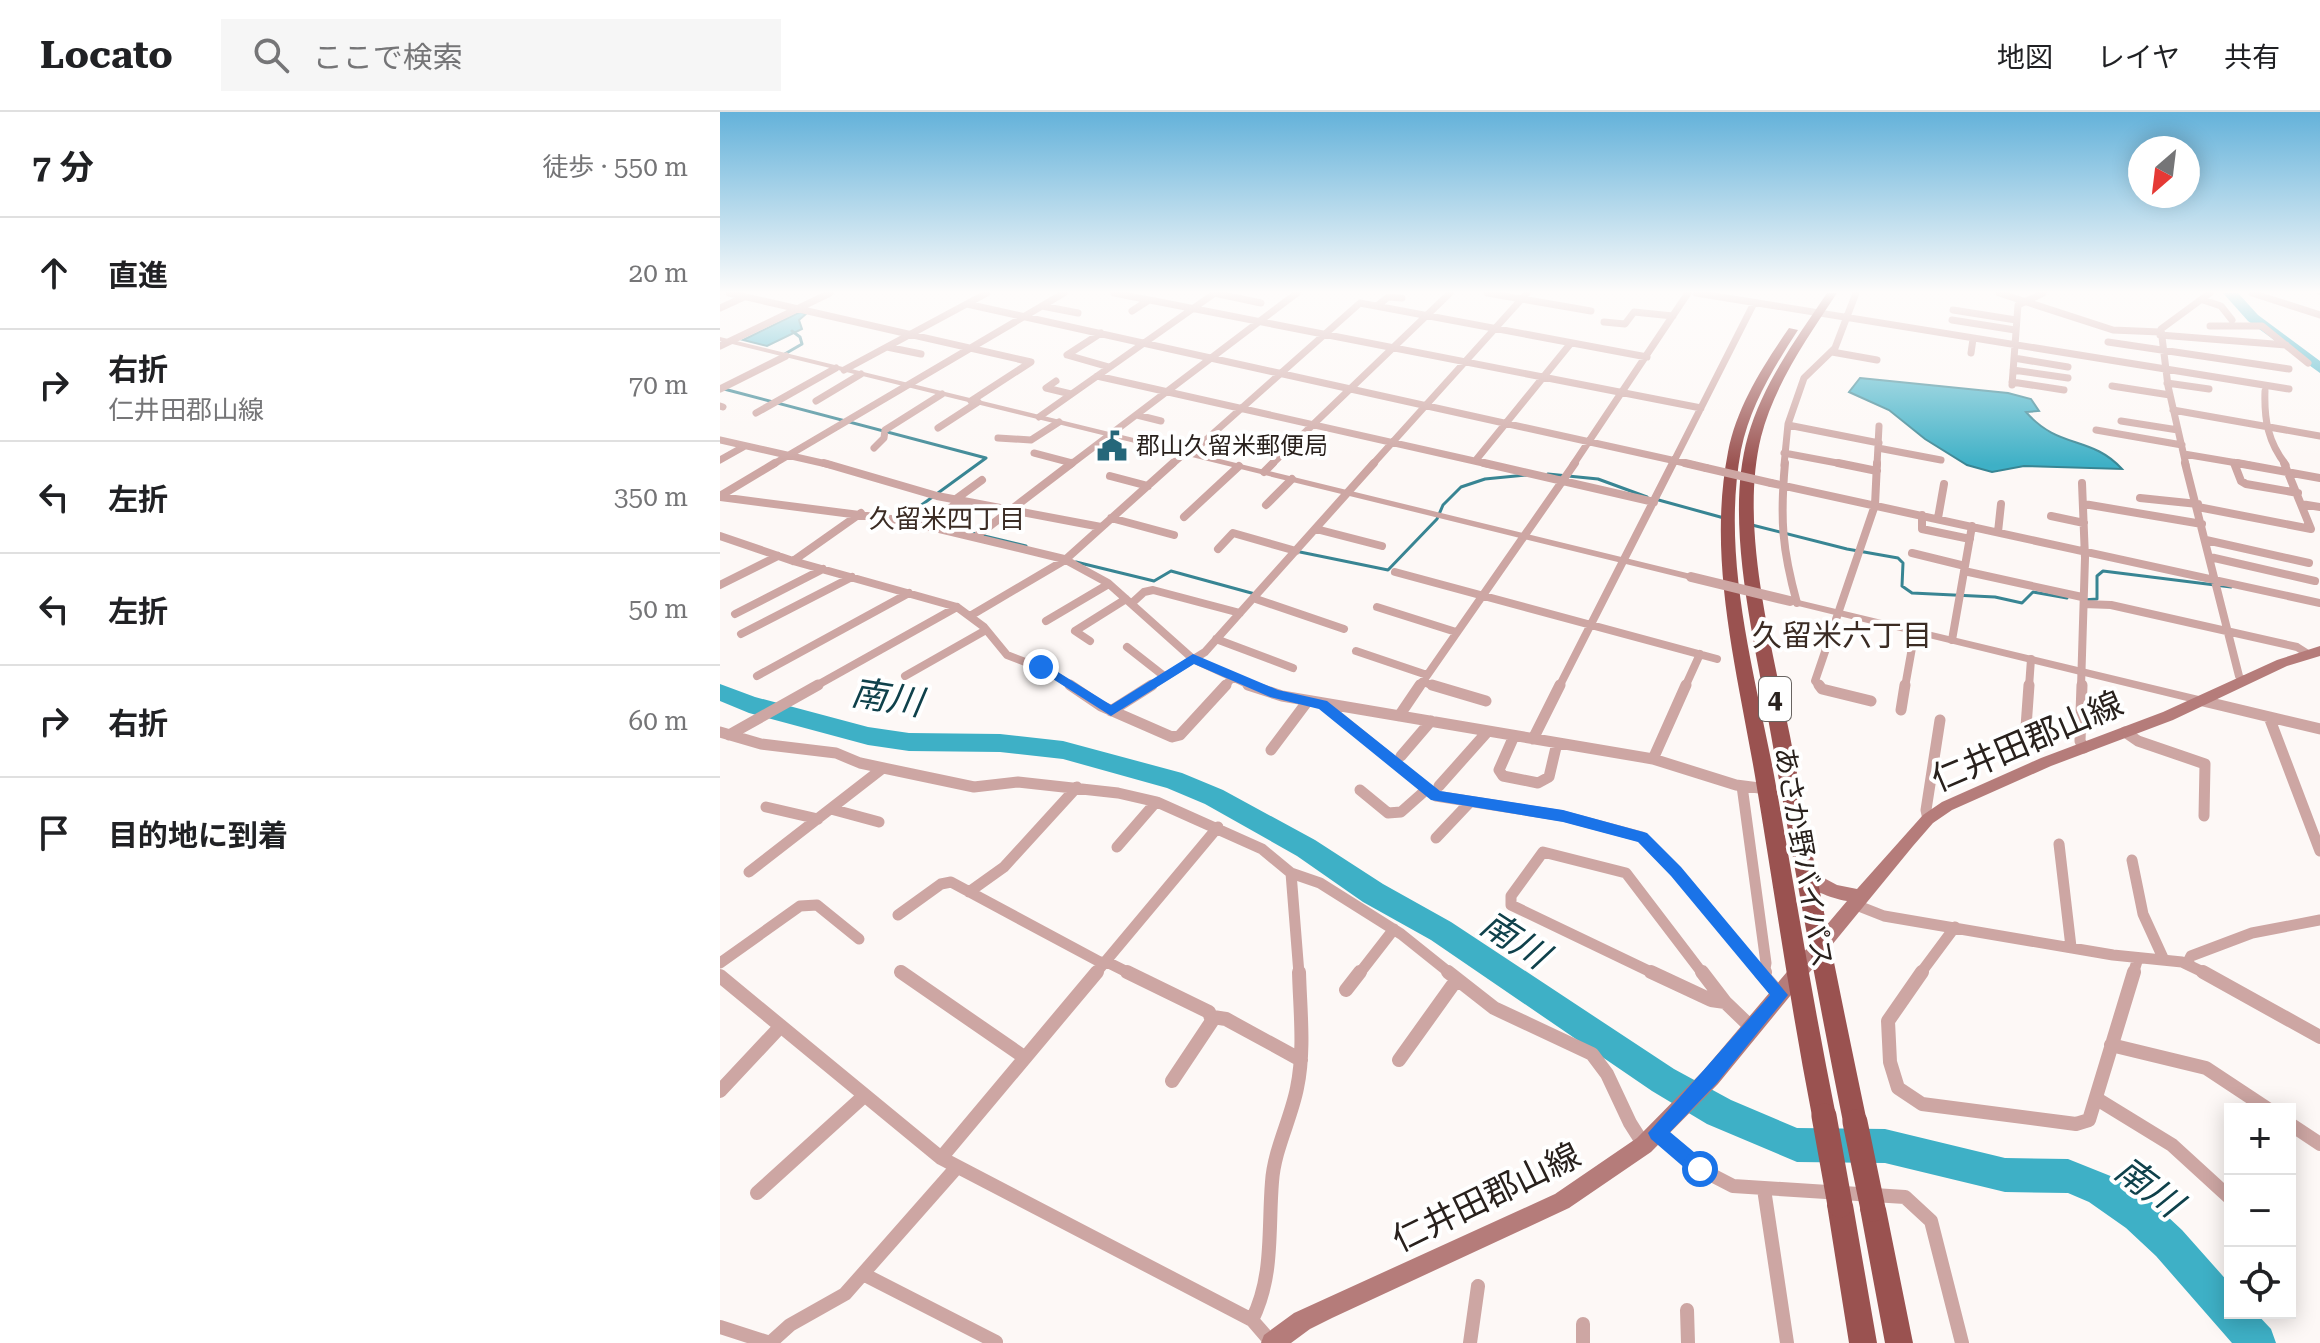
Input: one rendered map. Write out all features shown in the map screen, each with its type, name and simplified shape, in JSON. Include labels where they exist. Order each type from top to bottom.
[{"type":"highway","name":"あさか野バイパス","points":[[1786,350],[1750,402],[1738,435],[1729,503],[1735,604],[1796,977],[1824,1116],[1863,1343]]},
{"type":"highway","name":"あさか野バイパス","points":[[1793,350],[1765,406],[1754,438],[1745,506],[1757,609],[1820,950],[1899,1343]]},
{"type":"main road","name":"仁井田郡山線","points":[[1272,1343],[1302,1321],[1324,1310],[1562,1201],[1658,1133],[1711,1077],[1928,819],[1947,806],[2316,652]]},
{"type":"main road","points":[[1807,876],[1859,901]]},
{"type":"street","points":[[759,350],[2320,729]]},
{"type":"street","points":[[756,413],[880,350]]},
{"type":"street","points":[[904,350],[921,354]]},
{"type":"street","points":[[720,496],[966,350]]},
{"type":"street","points":[[938,428],[1031,362],[981,350]]},
{"type":"street","points":[[1074,350],[1067,355],[1109,367]]},
{"type":"street","points":[[1039,417],[1133,350]]},
{"type":"street","points":[[1178,350],[2320,603]]},
{"type":"street","points":[[978,535],[1222,350]]},
{"type":"street","points":[[970,616],[1065,560],[1305,350]]},
{"type":"street","points":[[1264,472],[1390,350]]},
{"type":"street","points":[[1407,350],[1701,408]]},
{"type":"street","points":[[1111,711],[1193,658],[1216,639],[1476,350]]},
{"type":"street","points":[[1476,460],[1565,350]]},
{"type":"street","points":[[1611,350],[1647,357]]},
{"type":"street","points":[[1399,716],[1651,350]]},
{"type":"street","points":[[1533,739],[1730,350]]},
{"type":"street","points":[[2014,350],[2012,383],[2064,390]]},
{"type":"street","points":[[2041,350],[2289,389]]},
{"type":"street","points":[[2162,350],[2173,410],[2239,676],[2244,681]]},
{"type":"street","points":[[2171,350],[2289,369]]},
{"type":"street","points":[[2293,350],[2308,363]]},
{"type":"street","points":[[1794,602],[1781,535],[1788,425],[1807,373],[1832,352],[1877,360]]},
{"type":"street","points":[[720,389],[786,356]]},
{"type":"street","points":[[2014,358],[2068,367]]},
{"type":"street","points":[[2013,370],[2068,378]]},
{"type":"street","points":[[816,401],[861,374]]},
{"type":"street","points":[[1097,376],[1654,502]]},
{"type":"street","points":[[1056,381],[1046,388],[1071,394]]},
{"type":"street","points":[[2167,383],[2209,389]]},
{"type":"street","points":[[2112,386],[2170,395]]},
{"type":"street","points":[[2265,391],[2264,412],[2274,453],[2290,472],[2301,504],[2316,530]]},
{"type":"street","points":[[874,448],[884,438],[884,430],[942,394]]},
{"type":"street","points":[[2173,410],[2320,436]]},
{"type":"street","points":[[1137,415],[1161,421]]},
{"type":"street","points":[[2121,421],[2178,430]]},
{"type":"street","points":[[998,438],[1022,444],[1030,442],[1059,422]]},
{"type":"street","points":[[1788,425],[1941,460]]},
{"type":"street","points":[[1871,701],[1822,689],[1815,683],[1836,612],[1875,505],[1879,426]]},
{"type":"street","points":[[2096,430],[2182,445]]},
{"type":"street","points":[[720,440],[772,453],[791,454],[958,500],[1101,527]]},
{"type":"street","points":[[720,460],[745,446]]},
{"type":"street","points":[[1034,453],[1072,463]]},
{"type":"street","points":[[1784,453],[1877,471]]},
{"type":"street","points":[[2184,454],[2320,478]]},
{"type":"street","points":[[2234,463],[2241,481],[2246,484],[2298,493]]},
{"type":"street","points":[[1184,517],[1239,466]]},
{"type":"street","points":[[1110,476],[1148,486]]},
{"type":"street","points":[[1266,505],[1292,479]]},
{"type":"street","points":[[934,522],[982,480]]},
{"type":"street","points":[[2082,483],[2085,551],[2080,741],[2084,748]]},
{"type":"street","points":[[1938,518],[1944,484]]},
{"type":"street","points":[[720,496],[861,513],[978,535],[1081,565],[1129,601],[1193,658],[1232,678],[1307,702],[1653,759],[1742,786],[1767,789]]},
{"type":"street","points":[[2140,498],[2198,506],[2316,530]]},
{"type":"street","points":[[1998,532],[2001,504]]},
{"type":"street","points":[[2084,504],[2202,524]]},
{"type":"street","points":[[2301,504],[2320,507]]},
{"type":"street","points":[[793,561],[861,513]]},
{"type":"street","points":[[1922,515],[1922,529],[1970,539]]},
{"type":"street","points":[[2051,516],[2084,523]]},
{"type":"street","points":[[1111,518],[1174,535]]},
{"type":"street","points":[[1952,640],[1972,526]]},
{"type":"street","points":[[1316,529],[1382,546]]},
{"type":"street","points":[[1218,549],[1233,533],[1296,551]]},
{"type":"street","points":[[720,536],[793,561],[957,607],[986,630],[1007,655],[1049,671],[1111,711],[1177,737],[1232,678]]},
{"type":"street","points":[[2206,540],[2309,563]]},
{"type":"street","points":[[1912,553],[2083,600],[2316,652]]},
{"type":"street","points":[[720,585],[778,556]]},
{"type":"street","points":[[2210,557],[2315,581]]},
{"type":"street","points":[[735,614],[823,569]]},
{"type":"street","points":[[1395,572],[1717,659]]},
{"type":"street","points":[[741,634],[852,577]]},
{"type":"street","points":[[1046,621],[1107,585]]},
{"type":"street","points":[[1090,641],[1075,631],[1144,592],[1153,590],[1240,613]]},
{"type":"street","points":[[757,676],[909,593]]},
{"type":"street","points":[[1253,598],[1344,629]]},
{"type":"street","points":[[725,734],[957,607]]},
{"type":"street","points":[[1377,607],[1456,632]]},
{"type":"street","points":[[905,676],[986,630]]},
{"type":"street","points":[[1901,710],[1915,631]]},
{"type":"street","points":[[1216,639],[1293,668]]},
{"type":"street","points":[[1127,647],[1164,676]]},
{"type":"street","points":[[1356,651],[1486,701]]},
{"type":"street","points":[[1653,759],[1700,654]]},
{"type":"street","points":[[2025,741],[2031,659]]},
{"type":"street","points":[[1271,750],[1307,702]]},
{"type":"street","points":[[1323,705],[1433,788],[1436,796],[1563,816],[1642,837],[1676,871],[1780,995]]},
{"type":"street","points":[[2269,717],[2320,851]]},
{"type":"street","points":[[1928,819],[1926,807],[1940,720]]},
{"type":"street","points":[[1401,756],[1431,721]]},
{"type":"street","points":[[1360,790],[1388,813],[1401,812],[1433,788],[1488,731]]},
{"type":"street","points":[[2125,732],[2138,741],[2205,764],[2204,816]]},
{"type":"street","points":[[725,734],[761,744],[836,753],[860,763],[974,787],[1018,782],[1077,787],[1156,802],[1218,827],[1270,854],[1291,873],[1320,883],[1394,929],[1494,1008],[1592,1054],[1601,1063],[1630,1129],[1658,1133],[1675,1151],[1722,1183],[1764,1189],[1905,1197],[1931,1221],[1962,1343]]},
{"type":"street","points":[[1514,736],[1499,770],[1503,776],[1538,783],[1549,777],[1557,743]]},
{"type":"street","points":[[749,872],[883,768]]},
{"type":"street","points":[[1742,786],[1766,963],[1764,976]]},
{"type":"street","points":[[969,892],[1004,867],[1077,787]]},
{"type":"street","points":[[1117,847],[1156,802]]},
{"type":"street","points":[[1436,838],[1470,802]]},
{"type":"street","points":[[766,807],[818,819]]},
{"type":"street","points":[[831,809],[879,822]]},
{"type":"street","points":[[941,1158],[1218,827]]},
{"type":"street","points":[[2059,844],[2071,947]]},
{"type":"street","points":[[1725,1002],[1711,1000],[1511,905],[1511,896],[1543,852],[1624,871],[1725,1002],[1752,1028]]},
{"type":"street","points":[[2132,860],[2143,914],[2164,960]]},
{"type":"street","points":[[1252,1320],[1259,1306],[1271,1255],[1272,1179],[1297,1089],[1301,1060],[1299,971],[1291,873]]},
{"type":"street","points":[[898,915],[941,884],[951,882],[1100,962],[1107,962],[1209,1012],[1213,1017],[1226,1019],[1301,1060]]},
{"type":"street","points":[[1859,901],[1884,916],[2187,964],[2320,1037]]},
{"type":"street","points":[[720,963],[800,906],[817,905],[859,939]]},
{"type":"street","points":[[2187,964],[2191,956],[2252,933],[2320,920]]},
{"type":"street","points":[[1955,927],[1887,1020],[1895,1084],[1922,1104],[2076,1124],[2091,1118],[2138,958]]},
{"type":"street","points":[[1346,990],[1394,929]]},
{"type":"street","points":[[901,972],[1024,1057]]},
{"type":"street","points":[[720,976],[941,1158],[1252,1320],[1272,1343]]},
{"type":"street","points":[[1399,1060],[1457,979]]},
{"type":"street","points":[[1172,1081],[1213,1017]]},
{"type":"street","points":[[720,1091],[780,1027]]},
{"type":"street","points":[[2111,1045],[2197,1064],[2216,1072],[2260,1103]]},
{"type":"street","points":[[757,1193],[864,1096]]},
{"type":"street","points":[[2097,1099],[2172,1145],[2224,1193]]},
{"type":"street","points":[[2296,1128],[2320,1144]]},
{"type":"street","points":[[720,1327],[770,1343],[790,1325],[845,1294],[957,1167]]},
{"type":"street","points":[[1764,1189],[1787,1343]]},
{"type":"street","points":[[863,1274],[996,1342]]},
{"type":"street","points":[[1470,1343],[1478,1286]]},
{"type":"street","points":[[1687,1310],[1688,1343]]},
{"type":"street","points":[[1583,1324],[1583,1343]]},
{"type":"water","points":[[1860,378],[2008,393],[2031,399],[2039,411],[2026,412],[2038,424],[2063,438],[2099,451],[2122,469],[2024,466],[1992,472],[1967,465],[1925,439],[1889,410],[1849,392]]},
{"type":"waterway","points":[[783,355],[791,350]]},
{"type":"waterway","points":[[2296,350],[2320,368]]},
{"type":"waterway","points":[[724,389],[986,458],[905,517],[909,518]]},
{"type":"waterway","points":[[1548,474],[1598,479],[1647,497]]},
{"type":"waterway","points":[[1300,552],[1388,570],[1437,519],[1443,505],[1461,487],[1485,479],[1527,475]]},
{"type":"waterway","points":[[1655,499],[1724,518]]},
{"type":"waterway","points":[[922,521],[1026,546]]},
{"type":"waterway","points":[[1752,525],[1847,549],[1898,558],[1903,563],[1902,586],[1912,593],[1995,597],[2022,603],[2033,592],[2067,598]]},
{"type":"waterway","points":[[1076,562],[1154,581],[1171,571],[1255,594]]},
{"type":"waterway","points":[[2083,600],[2097,599],[2097,576],[2103,571],[2231,587]]},
{"type":"waterway","name":"南川","points":[[720,692],[749,704],[868,736],[909,742],[1000,743],[1063,750],[1173,780],[1214,797],[1306,848],[1373,893],[1441,931],[1663,1080],[1719,1112],[1797,1145],[1885,1146],[2005,1175],[2068,1176],[2101,1189],[2139,1215],[2169,1243],[2224,1305]]},
{"type":"waterway","name":"南川","points":[[2236,1319],[2257,1343]]},
{"type":"place","name":"郡山久留米郵便局","points":[[1112,446]]},
{"type":"district","name":"久留米四丁目","points":[[947,519]]},
{"type":"district","name":"久留米六丁目","points":[[1842,636]]},
{"type":"route","points":[[1041,667],[1111,711],[1193,658],[1232,678],[1275,694],[1323,705],[1436,796],[1563,816],[1642,837],[1676,871],[1780,995],[1711,1077],[1657,1133],[1700,1169]]}]
